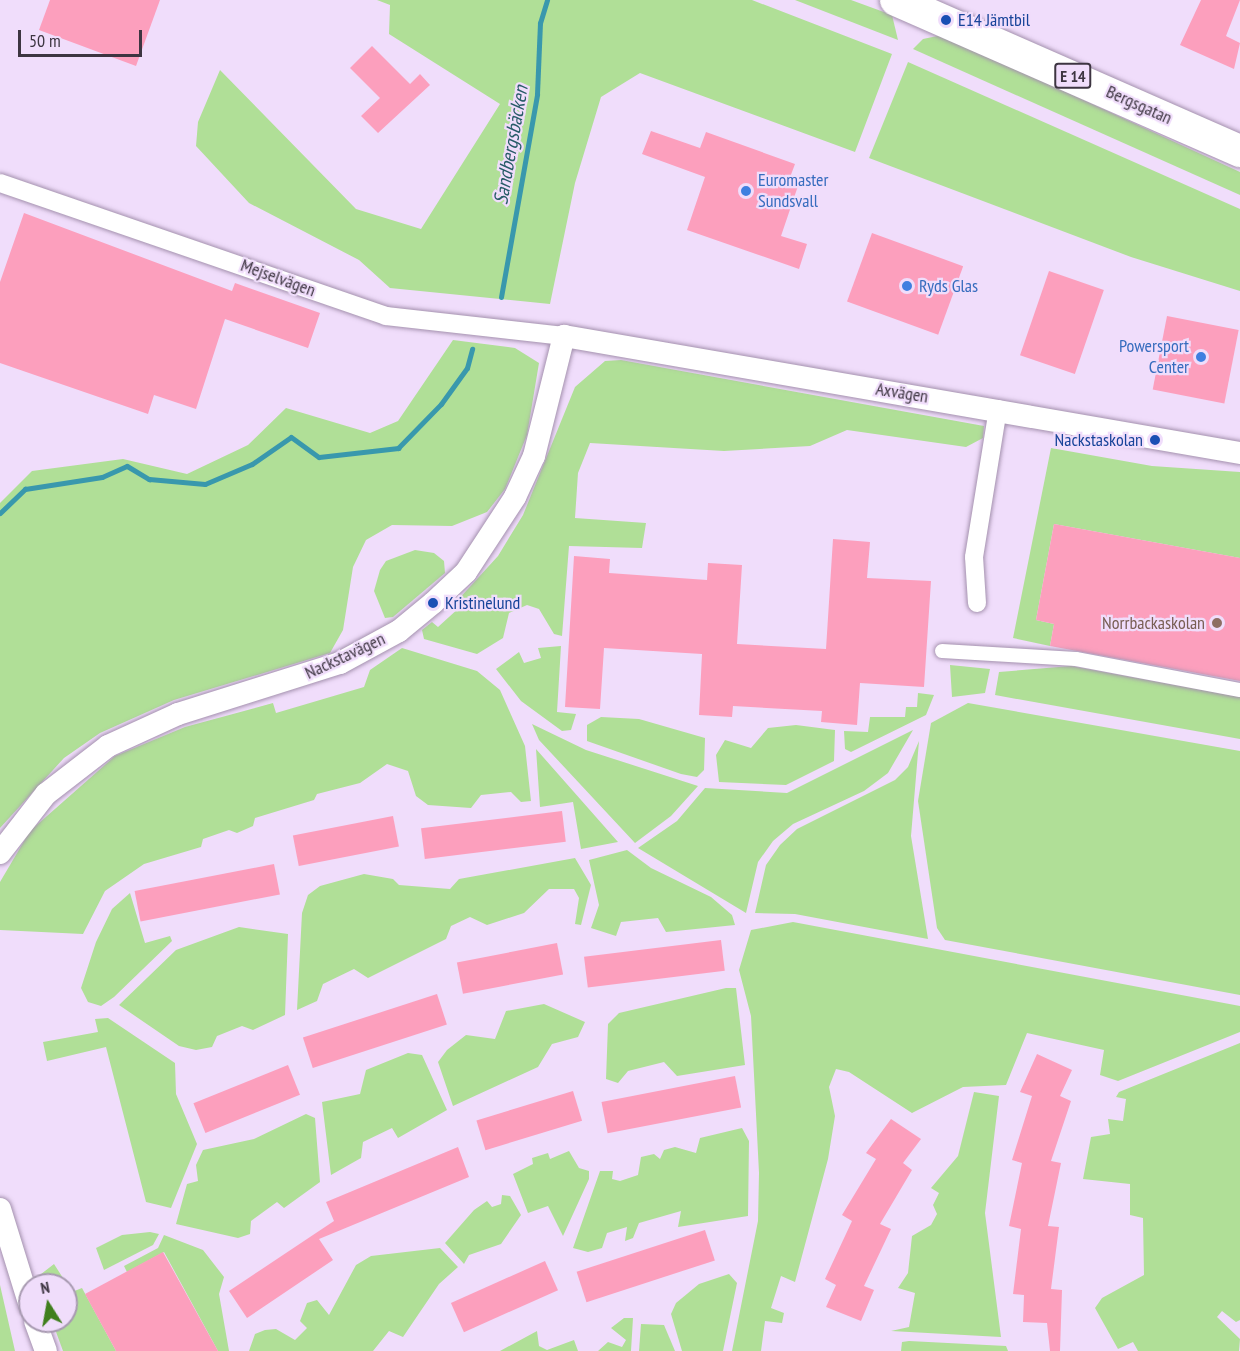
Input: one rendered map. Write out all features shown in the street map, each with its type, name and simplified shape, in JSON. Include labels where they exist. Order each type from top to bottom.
[{"type":"highway","name":"Bergsgatan","points":[[898,1],[1240,152]]},
{"type":"street","name":"Mejselvägen","points":[[0,183],[386,316],[564,336]]},
{"type":"street","name":"Axvägen","points":[[564,336],[998,409],[1240,453]]},
{"type":"street","name":"Nackstavägen","points":[[0,853],[46,794],[108,746],[178,714],[340,663],[399,631],[466,572],[515,496],[534,456],[564,336]]},
{"type":"street","points":[[977,603],[974,556],[998,409]]},
{"type":"street","points":[[942,651],[1076,659],[1240,690]]},
{"type":"street","points":[[0,1209],[20,1273]]},
{"type":"street","points":[[39,1333],[46,1351]]},
{"type":"green space","points":[[377,0],[752,0],[892,54],[855,152],[640,73],[601,97],[575,183],[550,304],[390,288],[359,260],[249,203],[196,146],[198,122],[220,70],[356,209],[421,229],[500,104],[389,34],[390,5]]},
{"type":"green space","points":[[795,0],[851,0],[892,15],[898,40]]},
{"type":"green space","points":[[942,35],[1240,172],[1240,195],[913,49],[923,39]]},
{"type":"green space","points":[[908,62],[1240,209],[1240,291],[1131,257],[869,158]]},
{"type":"green space","points":[[453,340],[515,348],[539,363],[527,435],[505,489],[487,512],[452,526],[392,525],[366,540],[353,567],[343,630],[330,653],[174,700],[100,733],[64,758],[0,828],[0,503],[32,471],[123,459],[187,474],[248,445],[286,408],[370,433],[398,421]]},
{"type":"green space","points":[[621,360],[984,426],[983,438],[966,447],[847,430],[810,446],[724,451],[590,443],[578,473],[575,518],[646,523],[642,548],[569,546],[562,636],[554,634],[539,609],[527,605],[509,613],[503,638],[477,654],[424,639],[422,630],[432,622],[438,627],[460,607],[456,602],[498,556],[523,515],[575,387],[605,361]]},
{"type":"green space","points":[[1051,448],[1152,466],[1240,472],[1240,558],[1054,524],[1036,620],[1054,624],[1050,646],[1013,638]]},
{"type":"green space","points":[[415,550],[434,553],[444,561],[445,573],[393,617],[385,618],[374,591],[380,570],[386,561]]},
{"type":"green space","points":[[561,646],[557,712],[576,714],[571,730],[562,731],[521,701],[496,669],[519,652],[524,663],[541,658],[538,648]]},
{"type":"green space","points":[[402,648],[477,671],[500,690],[525,746],[531,801],[521,802],[511,792],[481,795],[471,808],[428,805],[416,796],[408,771],[387,764],[360,783],[317,794],[314,800],[255,818],[253,826],[237,833],[229,830],[203,839],[201,847],[144,864],[105,891],[83,934],[0,930],[0,882],[30,831],[115,756],[185,727],[273,703],[276,713],[364,687],[370,670]]},
{"type":"green space","points":[[950,665],[990,669],[985,693],[952,697]]},
{"type":"green space","points":[[1071,666],[1240,697],[1240,739],[995,695],[999,672]]},
{"type":"green space","points":[[918,693],[934,695],[926,715],[851,752],[845,749],[844,731],[868,732],[870,717],[905,717],[906,707],[917,707]]},
{"type":"green space","points":[[968,703],[1240,751],[1240,995],[945,940],[937,928],[918,801],[931,723]]},
{"type":"green space","points":[[601,717],[639,719],[705,738],[704,770],[697,777],[681,774],[587,741],[587,725]]},
{"type":"green space","points":[[532,724],[586,750],[698,786],[671,816],[635,843],[539,740]]},
{"type":"green space","points":[[796,725],[835,730],[834,761],[786,785],[719,782],[716,755],[725,740],[751,748],[768,728]]},
{"type":"green space","points":[[913,730],[888,773],[864,791],[793,824],[773,841],[758,862],[746,913],[638,848],[677,821],[705,788],[787,793]]},
{"type":"green space","points":[[919,741],[911,836],[928,939],[795,914],[755,913],[766,865],[780,845],[797,829],[895,780],[908,767]]},
{"type":"green space","points":[[536,749],[618,842],[581,849],[573,802],[540,807]]},
{"type":"green space","points":[[627,850],[651,868],[711,897],[732,915],[735,925],[666,932],[658,918],[621,922],[616,936],[591,928],[599,905],[589,860]]},
{"type":"green space","points":[[575,858],[591,885],[581,925],[575,924],[579,898],[574,889],[549,889],[524,913],[487,925],[470,917],[451,926],[446,939],[368,978],[354,969],[323,984],[317,1001],[297,1010],[302,913],[308,895],[320,886],[364,874],[393,879],[399,885],[450,889],[459,879]]},
{"type":"green space","points":[[130,893],[145,943],[170,936],[172,941],[114,997],[101,1006],[88,1002],[81,988],[96,942],[112,909]]},
{"type":"green space","points":[[793,922],[1240,1006],[1240,1032],[1118,1081],[1100,1075],[1104,1050],[1027,1033],[1006,1085],[963,1087],[912,1113],[849,1072],[836,1069],[829,1087],[835,1116],[828,1159],[795,1282],[781,1276],[771,1308],[784,1313],[782,1323],[765,1321],[761,1351],[732,1351],[758,1221],[759,1173],[751,1016],[739,970],[751,930]]},
{"type":"green space","points":[[239,927],[288,934],[285,1015],[253,1030],[242,1026],[217,1036],[212,1047],[196,1050],[179,1046],[119,1005],[176,950]]},
{"type":"green space","points":[[726,988],[736,988],[745,1065],[677,1076],[664,1062],[628,1071],[618,1083],[606,1079],[608,1024],[619,1013]]},
{"type":"green space","points":[[544,1004],[585,1022],[578,1037],[552,1044],[538,1067],[453,1106],[438,1062],[447,1050],[466,1035],[495,1039],[506,1011]]},
{"type":"green space","points":[[108,1018],[175,1063],[176,1094],[197,1144],[171,1208],[146,1202],[106,1047],[47,1061],[43,1042],[98,1032],[95,1019]]},
{"type":"green space","points":[[1240,1043],[1240,1320],[1236,1322],[1222,1311],[1217,1317],[1240,1339],[1239,1351],[1138,1351],[1133,1342],[1118,1349],[1095,1308],[1102,1298],[1144,1275],[1143,1218],[1130,1215],[1130,1184],[1083,1179],[1091,1137],[1110,1134],[1108,1119],[1123,1121],[1126,1099],[1116,1097],[1119,1092]]},
{"type":"green space","points":[[408,1053],[422,1055],[447,1110],[398,1138],[392,1128],[363,1142],[361,1158],[331,1175],[322,1102],[360,1094],[366,1070]]},
{"type":"green space","points":[[974,1092],[999,1096],[985,1213],[1001,1337],[891,1331],[909,1327],[915,1293],[898,1288],[908,1273],[912,1236],[931,1225],[937,1214],[933,1205],[939,1193],[931,1188],[958,1156]]},
{"type":"green space","points":[[306,1114],[315,1118],[320,1182],[284,1208],[277,1202],[251,1221],[250,1234],[238,1238],[176,1224],[187,1184],[198,1181],[196,1165],[203,1150],[254,1139]]},
{"type":"green space","points":[[742,1128],[749,1141],[748,1216],[678,1227],[681,1211],[639,1223],[633,1238],[625,1241],[627,1227],[607,1233],[602,1248],[588,1252],[573,1248],[600,1171],[613,1171],[612,1179],[620,1181],[638,1175],[641,1157],[654,1154],[660,1159],[664,1150],[675,1147],[696,1153],[700,1138]]},
{"type":"green space","points":[[569,1151],[579,1168],[589,1171],[589,1179],[563,1236],[548,1206],[528,1213],[513,1174],[533,1164],[532,1158],[548,1153],[550,1159]]},
{"type":"green space","points":[[502,1195],[510,1196],[521,1215],[501,1244],[469,1255],[464,1264],[445,1243],[474,1210],[487,1201],[492,1207],[501,1204]]},
{"type":"green space","points":[[150,1232],[159,1234],[153,1245],[104,1270],[96,1248],[122,1235]]},
{"type":"green space","points":[[164,1235],[203,1250],[224,1277],[219,1294],[229,1351],[218,1351],[164,1252],[127,1272],[124,1266],[158,1248]]},
{"type":"green space","points":[[440,1248],[458,1267],[439,1284],[403,1337],[389,1331],[373,1351],[249,1351],[255,1334],[265,1330],[276,1329],[295,1340],[307,1328],[300,1321],[307,1303],[317,1300],[329,1315],[356,1265],[371,1256]]},
{"type":"green space","points":[[54,1264],[60,1273],[42,1273]]},
{"type":"green space","points":[[729,1274],[737,1283],[723,1351],[682,1351],[671,1314],[676,1303],[699,1284]]},
{"type":"green space","points":[[0,1285],[15,1351],[0,1351]]},
{"type":"green space","points":[[82,1288],[116,1351],[63,1351],[56,1333],[78,1333],[78,1290]]},
{"type":"green space","points":[[624,1318],[633,1318],[631,1351],[598,1351],[608,1342],[622,1347],[626,1340],[611,1328]]},
{"type":"green space","points":[[641,1324],[664,1325],[675,1351],[639,1351]]},
{"type":"green space","points":[[537,1331],[539,1346],[547,1350],[574,1340],[578,1351],[500,1351]]},
{"type":"green space","points":[[902,1342],[1006,1346],[1008,1351],[901,1351]]},
{"type":"building","points":[[50,0],[160,0],[136,66],[39,30]]},
{"type":"building","points":[[1201,0],[1240,0],[1226,36],[1240,43],[1234,69],[1180,45]]},
{"type":"building","points":[[372,46],[410,84],[420,74],[430,85],[378,133],[361,116],[380,98],[350,68]]},
{"type":"building","points":[[651,131],[700,148],[706,132],[795,164],[789,180],[799,183],[781,236],[807,244],[799,269],[687,230],[705,177],[642,154]]},
{"type":"building","points":[[24,213],[232,291],[235,283],[320,313],[308,348],[225,319],[196,409],[154,395],[148,414],[0,363],[0,282]]},
{"type":"building","points":[[872,233],[963,266],[938,335],[847,302]]},
{"type":"building","points":[[1049,271],[1104,290],[1075,374],[1020,355]]},
{"type":"building","points":[[1167,316],[1239,330],[1224,404],[1153,390]]},
{"type":"building","points":[[1054,524],[1240,558],[1240,681],[1050,646],[1054,624],[1036,620]]},
{"type":"building","points":[[833,539],[870,542],[867,578],[931,581],[924,687],[860,683],[857,725],[821,722],[822,711],[733,706],[732,717],[699,715],[702,654],[604,648],[600,709],[565,707],[574,556],[610,559],[609,573],[707,580],[708,563],[742,565],[737,644],[826,649]]},
{"type":"building","points":[[562,811],[566,842],[425,859],[421,828]]},
{"type":"building","points":[[393,816],[399,846],[299,866],[293,835]]},
{"type":"building","points":[[274,864],[280,894],[141,922],[135,891]]},
{"type":"building","points":[[721,940],[725,971],[588,988],[584,957]]},
{"type":"building","points":[[557,943],[563,974],[463,994],[457,962]]},
{"type":"building","points":[[437,994],[447,1024],[313,1068],[303,1038]]},
{"type":"building","points":[[1037,1054],[1072,1070],[1060,1096],[1071,1101],[1051,1161],[1061,1163],[1048,1226],[1059,1227],[1051,1289],[1062,1290],[1060,1351],[1050,1351],[1047,1323],[1023,1322],[1024,1295],[1013,1294],[1021,1229],[1009,1226],[1022,1163],[1012,1160],[1032,1096],[1020,1092]]},
{"type":"building","points":[[288,1065],[300,1095],[205,1133],[193,1103]]},
{"type":"building","points":[[735,1076],[741,1107],[608,1133],[601,1102]]},
{"type":"building","points":[[573,1091],[582,1121],[485,1150],[476,1121]]},
{"type":"building","points":[[891,1119],[921,1139],[903,1163],[912,1170],[880,1224],[891,1229],[864,1286],[874,1290],[861,1321],[826,1307],[836,1285],[825,1279],[852,1221],[842,1215],[876,1159],[866,1153]]},
{"type":"building","points":[[458,1147],[469,1177],[319,1239],[333,1260],[247,1318],[229,1291],[334,1221],[326,1202]]},
{"type":"building","points":[[705,1230],[715,1260],[586,1302],[577,1272]]},
{"type":"building","points":[[163,1252],[218,1351],[116,1351],[85,1294]]},
{"type":"building","points":[[545,1261],[558,1290],[464,1332],[451,1303]]},
{"type":"waterway","name":"Sandbergsbäcken","points":[[501,297],[537,94],[540,23],[547,0]]},
{"type":"waterway","name":"Sandbergsbäcken","points":[[0,513],[25,489],[102,477],[127,466],[149,479],[205,484],[252,464],[291,437],[319,457],[398,448],[441,404],[467,368],[472,349]]},
{"type":"place","name":"E14 Jämtbil","points":[[946,20]]},
{"type":"place","name":"Euromaster Sundsvall","points":[[746,191]]},
{"type":"place","name":"Ryds Glas","points":[[907,286]]},
{"type":"place","name":"Powersport Center","points":[[1201,357]]},
{"type":"place","name":"Nackstaskolan","points":[[1155,440]]},
{"type":"place","name":"Kristinelund","points":[[433,603]]},
{"type":"place","name":"Norrbackaskolan","points":[[1217,623]]}]
